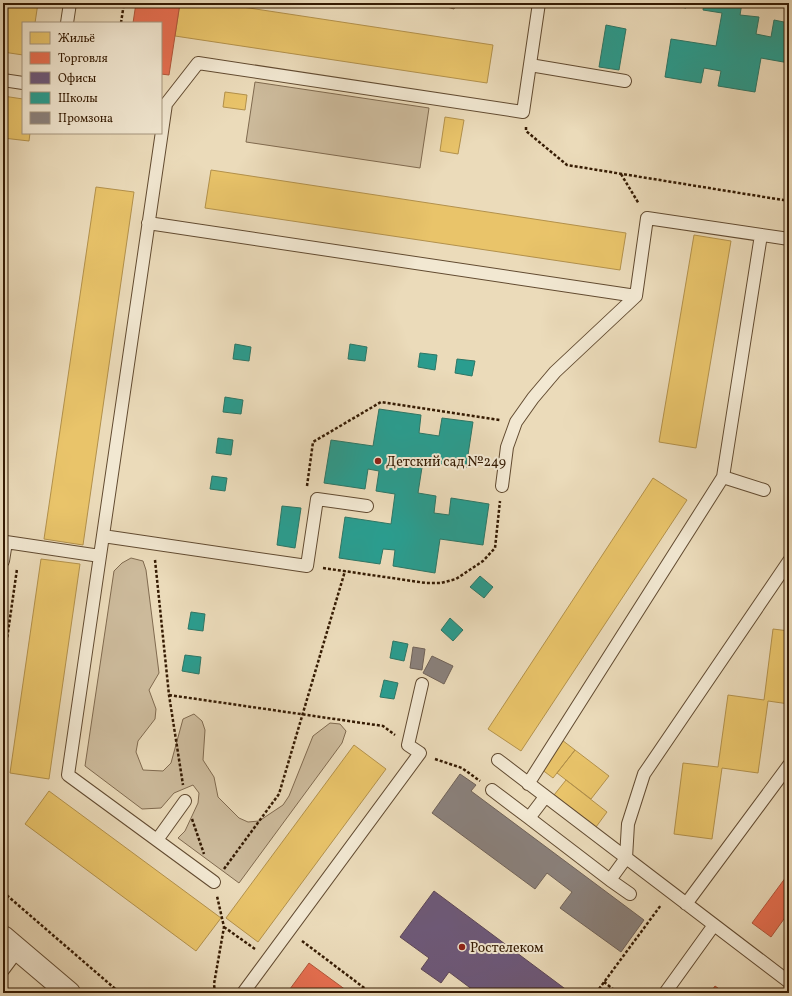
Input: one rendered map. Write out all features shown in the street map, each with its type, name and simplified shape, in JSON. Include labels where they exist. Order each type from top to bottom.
[{"type":"street","points":[[11,943],[69,993]]},
{"type":"lane","points":[[67,22],[70,3]]},
{"type":"lane","points":[[163,104],[198,63],[523,112],[539,3]]},
{"type":"lane","points":[[530,65],[625,81]]},
{"type":"lane","points":[[3,80],[22,83]]},
{"type":"lane","points":[[159,134],[148,223],[68,775],[214,882]]},
{"type":"lane","points":[[502,486],[507,447],[516,422],[533,398],[555,372],[636,296],[647,218],[789,239]]},
{"type":"lane","points":[[148,223],[636,296]]},
{"type":"lane","points":[[528,784],[723,477],[761,235]]},
{"type":"lane","points":[[723,477],[764,490]]},
{"type":"lane","points":[[103,536],[307,566],[317,499],[368,506]]},
{"type":"lane","points":[[3,561],[6,542],[100,556]]},
{"type":"lane","points":[[610,880],[626,858],[628,824],[644,774],[789,561]]},
{"type":"lane","points":[[243,993],[420,753],[408,745],[422,684]]},
{"type":"lane","points":[[498,760],[789,982]]},
{"type":"lane","points":[[686,904],[789,766]]},
{"type":"lane","points":[[492,790],[630,894]]},
{"type":"lane","points":[[529,818],[546,797]]},
{"type":"lane","points":[[157,840],[185,801]]},
{"type":"lane","points":[[665,993],[714,925]]},
{"type":"lane","points":[[3,970],[11,943]]},
{"type":"path","points":[[121,22],[124,3]]},
{"type":"path","points":[[523,112],[526,131],[567,165],[789,201]]},
{"type":"path","points":[[621,174],[647,218]]},
{"type":"path","points":[[317,499],[307,489],[313,442],[381,402],[516,422]]},
{"type":"path","points":[[307,566],[426,583],[441,583],[456,579],[483,561],[495,548],[502,486]]},
{"type":"path","points":[[153,543],[169,695],[185,801],[214,882],[224,927],[214,984],[215,993]]},
{"type":"path","points":[[3,667],[21,545]]},
{"type":"path","points":[[214,882],[279,794],[345,571]]},
{"type":"path","points":[[169,695],[383,726]]},
{"type":"path","points":[[420,753],[462,768],[492,790]]},
{"type":"path","points":[[3,892],[120,993]]},
{"type":"path","points":[[596,993],[670,892]]},
{"type":"path","points":[[224,927],[268,959]]},
{"type":"path","points":[[288,932],[371,993]]},
{"type":"path","points":[[604,982],[618,993]]},
{"type":"shaded area","points":[[433,3],[456,3],[454,9]]},
{"type":"shaded area","points":[[255,82],[429,108],[420,168],[246,142]]},
{"type":"shaded area","points":[[131,558],[143,561],[146,570],[159,673],[149,690],[156,709],[155,719],[138,741],[136,752],[143,770],[163,771],[171,763],[183,719],[194,714],[202,721],[205,730],[203,760],[214,777],[218,797],[239,818],[248,822],[259,821],[283,805],[289,796],[313,736],[330,723],[340,724],[346,731],[342,743],[239,883],[178,838],[185,831],[198,803],[199,793],[193,785],[174,793],[161,808],[142,809],[85,766],[114,571],[122,563]]},
{"type":"building: Жильё","points":[[3,3],[38,3],[35,22],[22,22],[22,55],[3,52]]},
{"type":"building: Жильё","points":[[180,3],[216,3],[493,45],[487,83],[175,36]]},
{"type":"building: Жильё","points":[[225,92],[247,95],[245,110],[223,107]]},
{"type":"building: Жильё","points":[[3,96],[22,99],[22,134],[30,134],[29,141],[3,138]]},
{"type":"building: Жильё","points":[[445,117],[464,120],[458,154],[440,151]]},
{"type":"building: Жильё","points":[[211,170],[626,233],[620,270],[205,208]]},
{"type":"building: Жильё","points":[[96,187],[134,192],[83,545],[44,539]]},
{"type":"building: Жильё","points":[[694,235],[731,241],[696,448],[659,442]]},
{"type":"building: Жильё","points":[[653,478],[687,500],[521,751],[488,729]]},
{"type":"building: Жильё","points":[[41,559],[80,564],[49,779],[10,773]]},
{"type":"building: Жильё","points":[[773,629],[789,631],[789,704],[768,701],[758,773],[722,768],[712,839],[674,834],[683,763],[718,767],[728,695],[764,700]]},
{"type":"building: Жильё","points":[[562,740],[575,750],[553,778],[541,769]]},
{"type":"building: Жильё","points":[[354,745],[386,769],[258,942],[226,918]]},
{"type":"building: Жильё","points":[[575,750],[609,776],[591,799],[557,773]]},
{"type":"building: Жильё","points":[[566,780],[607,812],[596,827],[554,795]]},
{"type":"building: Жильё","points":[[49,791],[221,918],[196,951],[25,824]]},
{"type":"building: Торговля","points":[[136,3],[180,3],[169,75],[162,74],[162,22],[133,22]]},
{"type":"building: Торговля","points":[[786,877],[789,880],[789,912],[771,937],[752,923]]},
{"type":"building: Торговля","points":[[309,963],[350,993],[287,993]]},
{"type":"building: Торговля","points":[[715,986],[725,993],[710,993]]},
{"type":"building: Офисы","name":"Ростелеком","points":[[434,891],[568,991],[567,993],[477,993],[449,972],[441,983],[421,969],[429,958],[400,937]]},
{"type":"building: Школы","points":[[658,3],[687,3],[686,8]]},
{"type":"building: Школы","points":[[704,3],[742,3],[740,15],[759,17],[756,34],[771,37],[774,20],[789,23],[789,63],[761,58],[755,92],[718,86],[721,71],[704,68],[701,83],[665,77],[671,39],[716,46],[722,13],[703,10]]},
{"type":"building: Школы","points":[[606,25],[626,29],[619,70],[599,67]]},
{"type":"building: Школы","points":[[235,344],[251,347],[249,361],[233,359]]},
{"type":"building: Школы","points":[[350,344],[367,347],[365,361],[348,359]]},
{"type":"building: Школы","points":[[420,353],[437,355],[435,370],[418,367]]},
{"type":"building: Школы","points":[[457,359],[475,361],[472,376],[455,373]]},
{"type":"building: Школы","points":[[225,397],[243,400],[241,414],[223,412]]},
{"type":"building: Школы","points":[[379,409],[421,415],[419,433],[439,436],[442,418],[473,422],[466,468],[423,461],[418,493],[436,496],[434,513],[449,515],[451,498],[489,504],[483,545],[440,539],[435,573],[393,566],[395,550],[383,549],[380,564],[339,558],[345,517],[391,524],[395,494],[376,491],[379,471],[368,469],[365,489],[324,483],[331,440],[373,446]]},
{"type":"building: Школы","points":[[218,438],[233,440],[231,455],[216,453]]},
{"type":"building: Школы","points":[[212,476],[227,478],[225,491],[210,489]]},
{"type":"building: Школы","points":[[282,506],[301,508],[295,548],[277,545]]},
{"type":"building: Школы","points":[[480,576],[493,587],[484,598],[470,587]]},
{"type":"building: Школы","points":[[191,612],[205,614],[203,631],[188,629]]},
{"type":"building: Школы","points":[[450,618],[463,630],[453,641],[441,630]]},
{"type":"building: Школы","points":[[393,641],[408,644],[404,661],[390,658]]},
{"type":"building: Школы","points":[[185,655],[201,657],[199,674],[182,671]]},
{"type":"building: Школы","points":[[384,680],[398,683],[394,699],[380,697]]},
{"type":"building: Промзона","points":[[413,647],[425,649],[422,670],[410,668]]},
{"type":"building: Промзона","points":[[432,656],[453,666],[444,684],[423,673]]},
{"type":"building: Промзона","points":[[460,774],[476,785],[471,791],[644,920],[621,952],[560,908],[572,892],[547,873],[535,889],[432,813]]},
{"type":"place","name":"Детский сад №249","points":[[378,461]]},
{"type":"place","name":"Ростелеком","points":[[462,947]]}]
